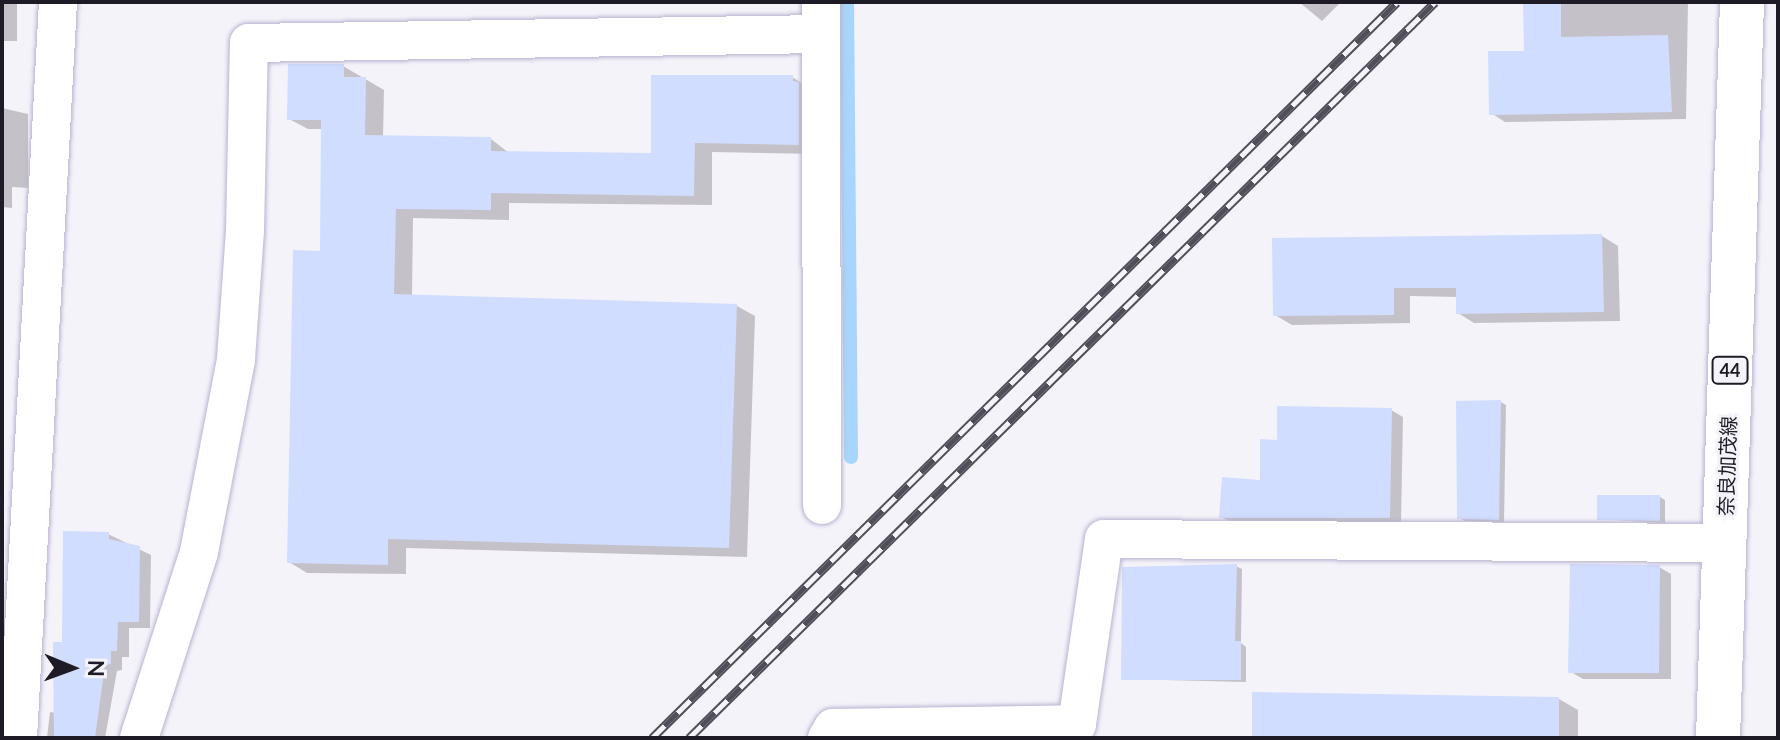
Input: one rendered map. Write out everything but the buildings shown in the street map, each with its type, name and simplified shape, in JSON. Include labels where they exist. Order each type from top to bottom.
[{"type":"main road","name":"奈良加茂線","points":[[1718,738],[1742,2]]},
{"type":"street","points":[[18,738],[58,2]]},
{"type":"street","points":[[139,738],[199,552],[229,400],[245,231],[249,43],[820,18],[822,505]]},
{"type":"street","points":[[827,738],[833,728],[1077,724],[1104,539],[1725,543]]},
{"type":"waterway","points":[[847,2],[851,457]]},
{"type":"railway","points":[[652,738],[1397,2]]},
{"type":"railway","points":[[689,738],[1435,2]]}]
